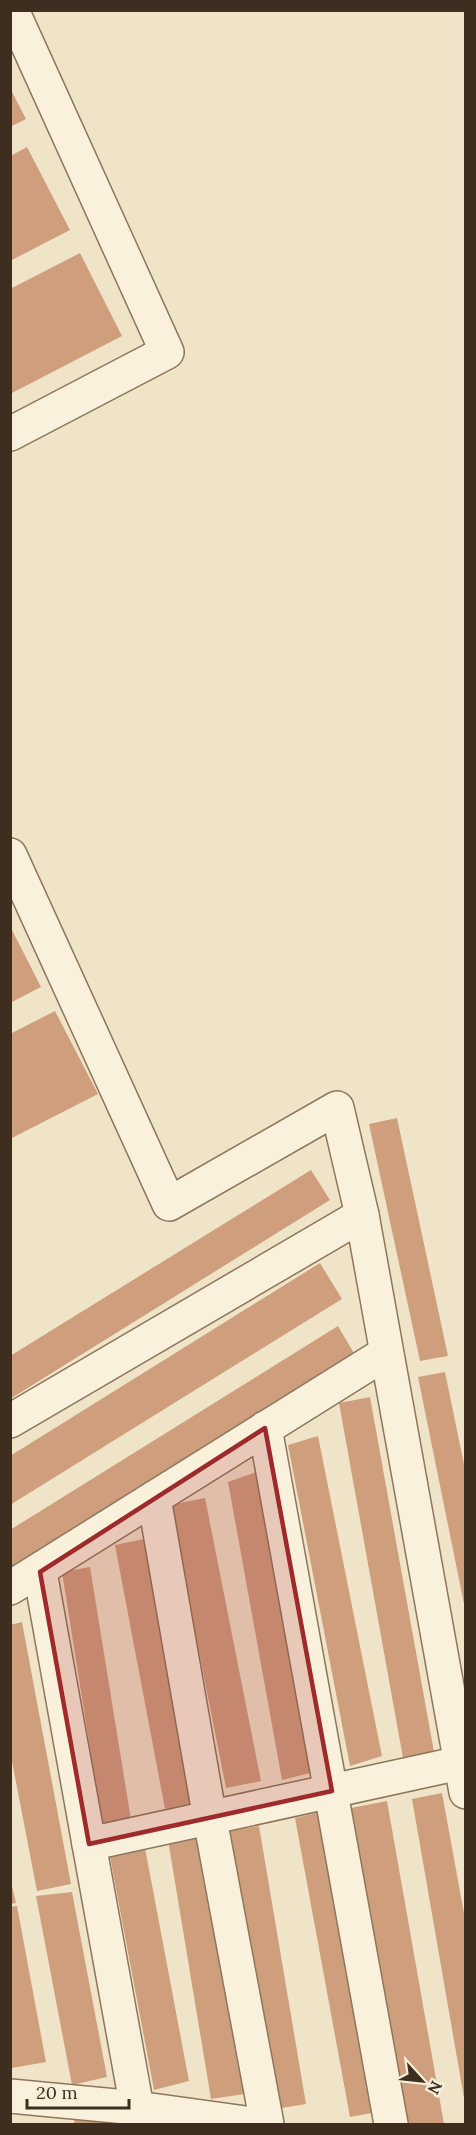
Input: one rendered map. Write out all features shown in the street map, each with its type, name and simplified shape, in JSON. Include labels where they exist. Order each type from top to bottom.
[{"type":"street","points":[[10,434],[167,352],[12,10]]},
{"type":"street","points":[[10,855],[169,1204],[337,1108],[362,1215],[463,1777],[332,1791],[89,1845]]},
{"type":"street","points":[[10,1420],[362,1215]]},
{"type":"street","points":[[10,1588],[40,1572],[386,1353]]},
{"type":"street","points":[[265,1428],[391,2124]]},
{"type":"street","points":[[154,1498],[210,1819],[267,2124]]},
{"type":"street","points":[[40,1572],[136,2108]]},
{"type":"street","points":[[10,2097],[136,2108],[253,2124]]},
{"type":"highlighted area","points":[[265,1428],[332,1791],[89,1844],[40,1572]]},
{"type":"building","points":[[10,88],[26,119],[10,127]]},
{"type":"building","points":[[27,147],[70,230],[10,261],[10,156]]},
{"type":"building","points":[[80,253],[122,336],[10,394],[10,289]]},
{"type":"building","points":[[10,926],[41,987],[10,1003]]},
{"type":"building","points":[[55,1011],[98,1094],[10,1139],[10,1034]]},
{"type":"building","points":[[397,1118],[448,1356],[420,1361],[369,1124]]},
{"type":"building","points":[[311,1170],[330,1200],[10,1399],[10,1356]]},
{"type":"building","points":[[320,1263],[342,1299],[10,1505],[10,1456]]},
{"type":"building","points":[[338,1326],[355,1355],[10,1570],[10,1530]]},
{"type":"building","points":[[445,1372],[466,1474],[464,1604],[418,1377]]},
{"type":"building","points":[[370,1397],[434,1752],[403,1758],[339,1403]]},
{"type":"building","points":[[318,1436],[382,1756],[350,1766],[288,1445]]},
{"type":"building","points":[[257,1472],[310,1773],[282,1780],[228,1482]]},
{"type":"building","points":[[205,1498],[261,1781],[226,1788],[170,1505]]},
{"type":"building","points":[[144,1539],[193,1803],[165,1809],[115,1545]]},
{"type":"building","points":[[90,1567],[131,1820],[102,1824],[62,1572]]},
{"type":"building","points":[[22,1622],[71,1884],[37,1891],[10,1751],[10,1625]]},
{"type":"building","points":[[442,1793],[466,1924],[464,2098],[412,1799]]},
{"type":"building","points":[[387,1801],[444,2124],[406,2124],[351,1808]]},
{"type":"building","points":[[321,1812],[377,2112],[350,2117],[295,1818]]},
{"type":"building","points":[[259,1826],[306,2104],[276,2109],[229,1831]]},
{"type":"building","points":[[202,1834],[245,2094],[211,2099],[168,1840]]},
{"type":"building","points":[[145,1848],[189,2081],[154,2090],[110,1857]]},
{"type":"building","points":[[10,1878],[16,1903],[10,1904]]},
{"type":"building","points":[[72,1892],[107,2077],[72,2085],[36,1896]]},
{"type":"building","points":[[17,1906],[46,2062],[12,2068],[10,1907]]},
{"type":"building","points":[[75,2116],[125,2123],[125,2124],[74,2124]]}]
